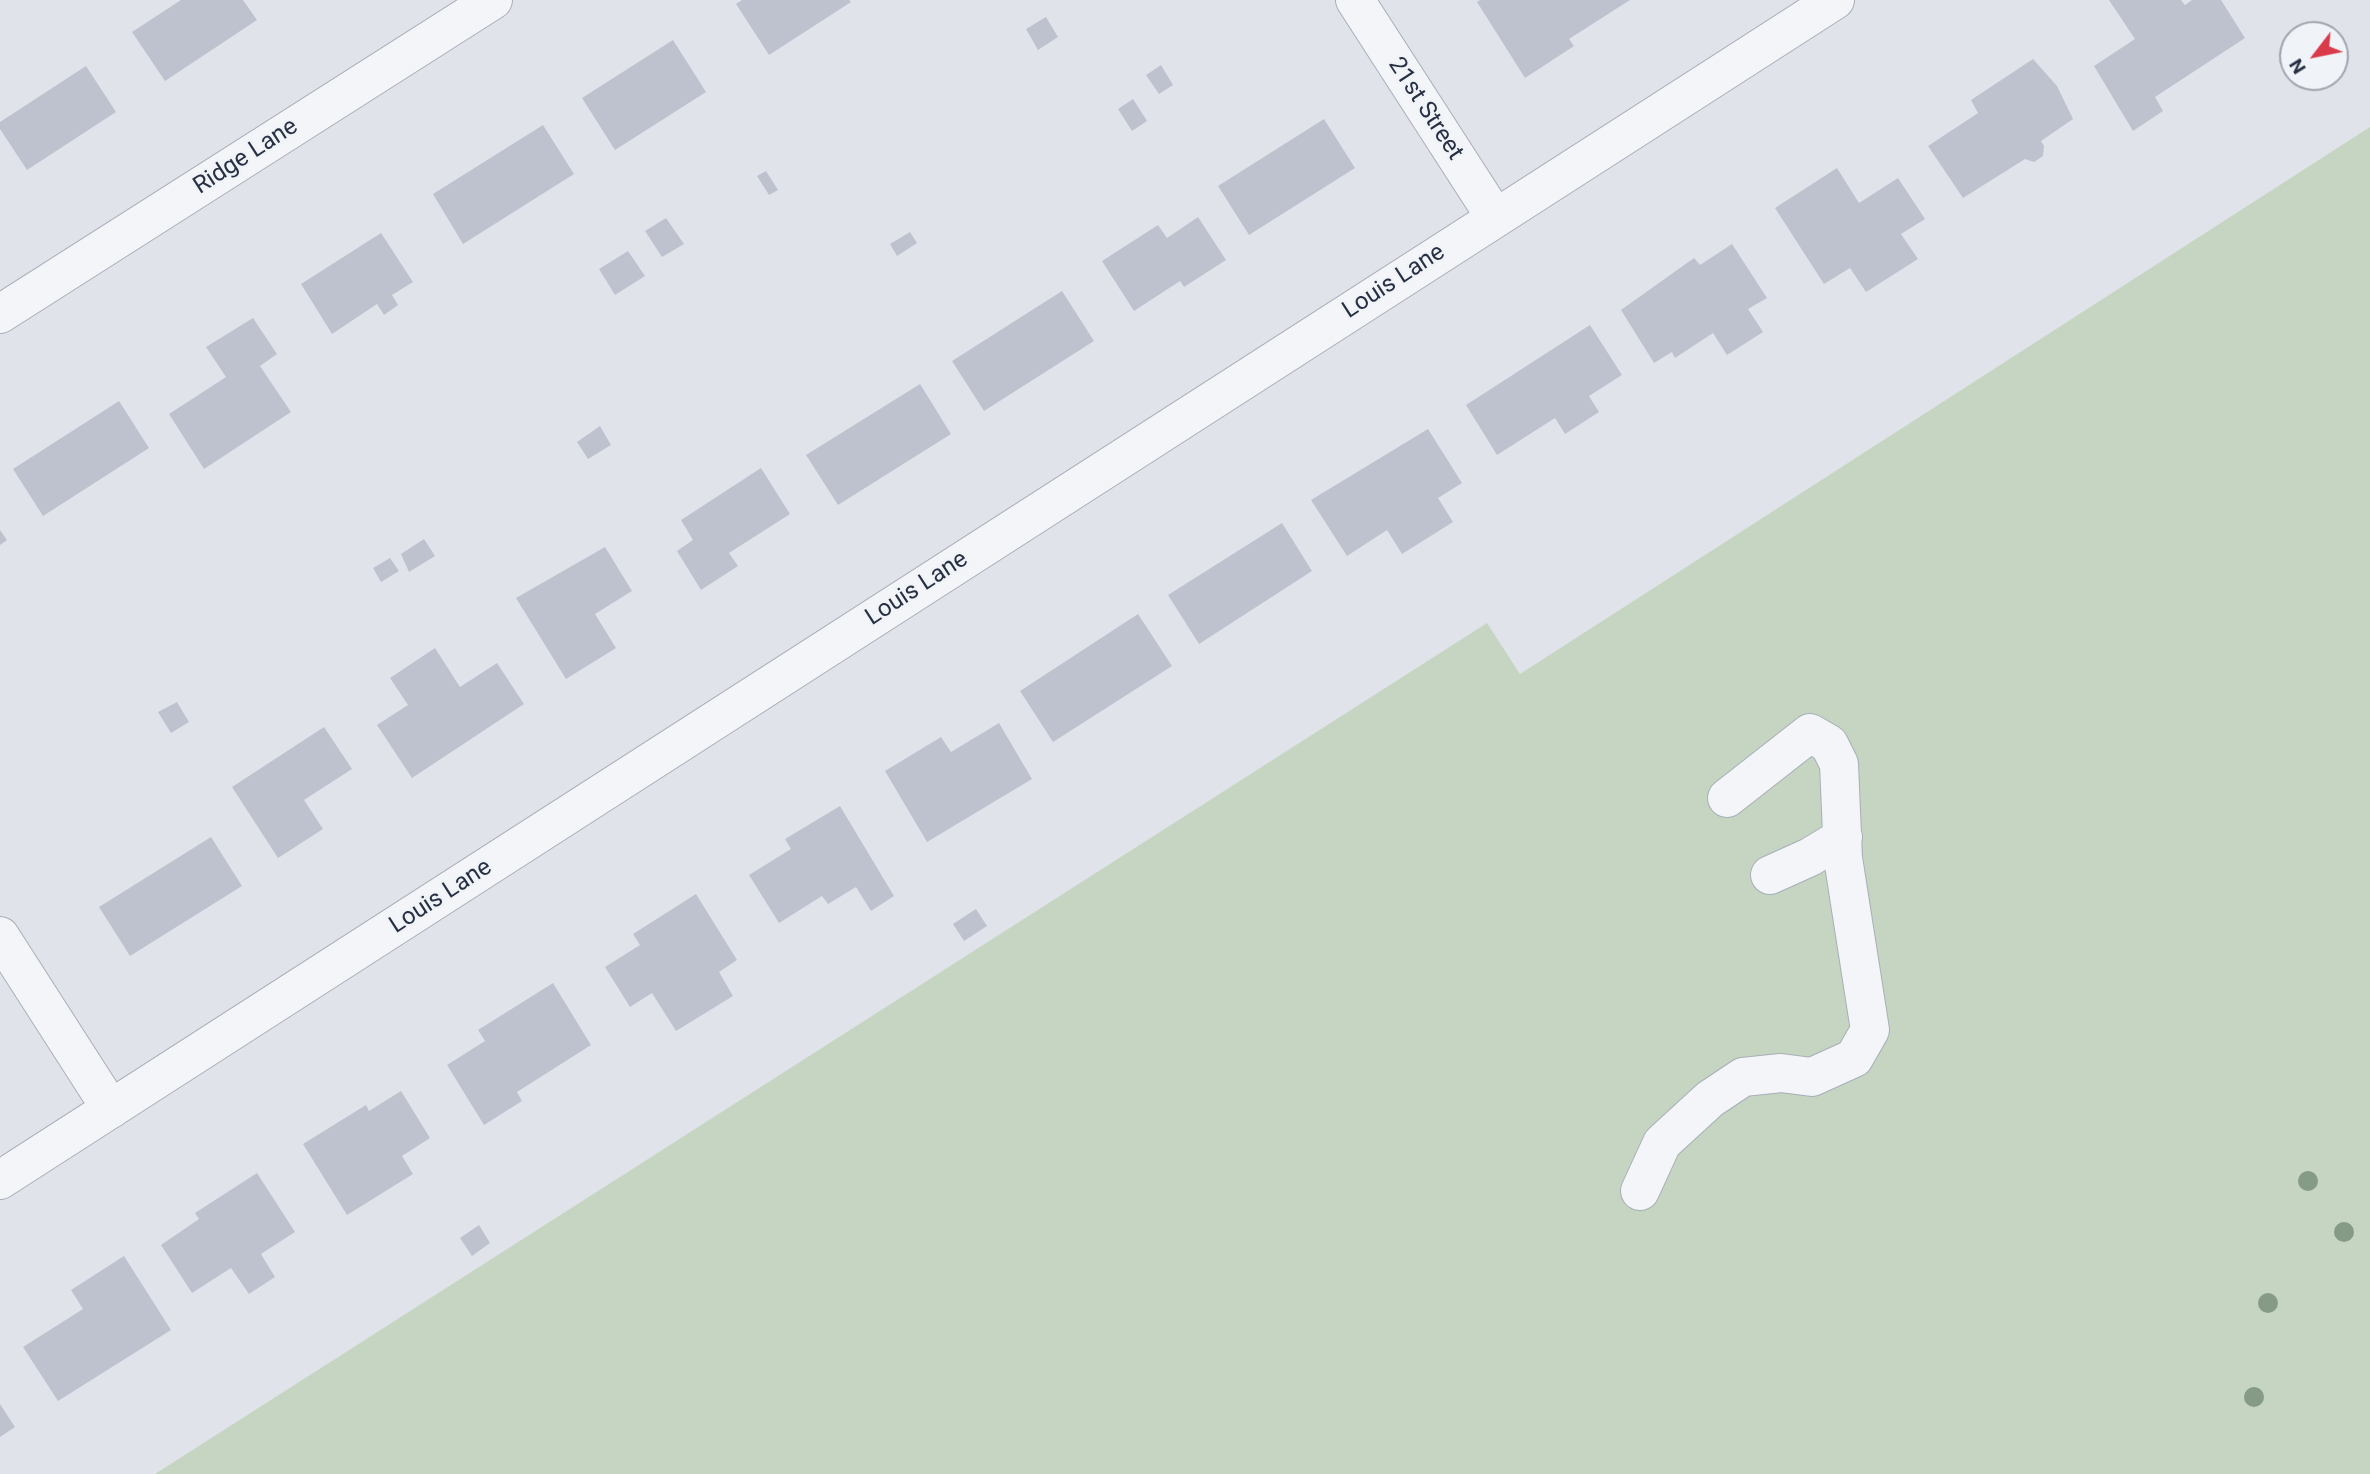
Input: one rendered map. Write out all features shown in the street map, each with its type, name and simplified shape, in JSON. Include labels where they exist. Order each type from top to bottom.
[{"type":"street","name":"Ridge Lane","points":[[0,314],[493,0]]},
{"type":"street","name":"21st Street","points":[[1355,0],[1494,217]]},
{"type":"street","name":"Louis Lane","points":[[0,1180],[1835,0]]},
{"type":"street","points":[[1640,1191],[1662,1143],[1710,1098],[1743,1077],[1781,1073],[1812,1077],[1854,1058],[1870,1030],[1843,858],[1839,764],[1829,744],[1810,733],[1727,798]]},
{"type":"street","points":[[1770,875],[1810,857],[1843,837]]},
{"type":"street","points":[[0,936],[111,1109]]},
{"type":"green space","points":[[2370,127],[2370,1474],[155,1474],[1487,623],[1520,674]]},
{"type":"building","points":[[181,0],[243,0],[257,20],[165,81],[132,32]]},
{"type":"building","points":[[742,0],[851,2],[769,55],[736,4]]},
{"type":"building","points":[[1630,0],[1569,39],[1574,46],[1525,78],[1477,2]]},
{"type":"building","points":[[2109,0],[2181,0],[2185,5],[2192,0],[2221,0],[2245,38],[2155,97],[2163,111],[2133,131],[2094,66],[2135,39]]},
{"type":"building","points":[[1046,17],[1058,37],[1038,50],[1026,29]]},
{"type":"building","points":[[673,40],[706,92],[615,150],[582,98]]},
{"type":"building","points":[[2033,59],[2057,86],[2073,119],[2041,141],[2044,146],[2043,156],[2034,162],[2025,159],[1963,198],[1928,146],[1978,113],[1971,100]]},
{"type":"building","points":[[1161,65],[1173,85],[1159,94],[1146,75]]},
{"type":"building","points":[[86,66],[116,112],[27,170],[0,129],[0,122]]},
{"type":"building","points":[[1133,99],[1147,121],[1132,131],[1118,109]]},
{"type":"building","points":[[1324,119],[1355,168],[1249,235],[1218,186]]},
{"type":"building","points":[[543,125],[574,174],[463,244],[433,194]]},
{"type":"building","points":[[1837,168],[1859,203],[1898,178],[1925,219],[1901,234],[1918,259],[1866,292],[1850,268],[1824,284],[1775,208]]},
{"type":"building","points":[[766,171],[778,190],[769,195],[757,176]]},
{"type":"building","points":[[1198,217],[1226,260],[1184,287],[1180,281],[1134,311],[1102,261],[1158,225],[1167,238]]},
{"type":"building","points":[[666,218],[684,244],[662,257],[645,231]]},
{"type":"building","points":[[910,232],[917,243],[897,256],[890,244]]},
{"type":"building","points":[[381,233],[413,282],[392,295],[398,305],[384,315],[377,304],[332,334],[301,284]]},
{"type":"building","points":[[1732,244],[1767,298],[1748,309],[1763,332],[1727,355],[1713,333],[1675,358],[1672,352],[1654,363],[1621,310],[1694,258],[1700,265]]},
{"type":"building","points":[[628,251],[645,276],[615,295],[599,269]]},
{"type":"building","points":[[1062,291],[1094,341],[984,411],[952,361]]},
{"type":"building","points":[[253,318],[277,354],[260,366],[291,412],[204,469],[169,414],[226,377],[206,347]]},
{"type":"building","points":[[1590,325],[1622,375],[1589,396],[1599,412],[1565,434],[1555,418],[1497,455],[1466,405]]},
{"type":"building","points":[[920,384],[951,434],[838,505],[806,455]]},
{"type":"building","points":[[119,401],[149,448],[43,516],[13,469]]},
{"type":"building","points":[[600,426],[611,445],[588,459],[577,442]]},
{"type":"building","points":[[1428,429],[1462,483],[1438,498],[1453,522],[1402,554],[1387,530],[1347,556],[1311,500]]},
{"type":"building","points":[[761,468],[790,514],[729,553],[738,566],[701,590],[677,551],[693,540],[681,520]]},
{"type":"building","points":[[1282,523],[1312,571],[1199,644],[1168,595]]},
{"type":"building","points":[[0,530],[7,540],[0,545]]},
{"type":"building","points":[[424,539],[435,556],[409,572],[401,554]]},
{"type":"building","points":[[605,547],[632,591],[595,614],[616,648],[566,679],[516,598]]},
{"type":"building","points":[[390,558],[399,571],[381,582],[373,568]]},
{"type":"building","points":[[1138,614],[1172,666],[1053,742],[1020,691]]},
{"type":"building","points":[[435,648],[460,687],[497,663],[524,704],[412,778],[377,725],[408,705],[390,678]]},
{"type":"building","points":[[177,702],[189,722],[171,733],[158,712]]},
{"type":"building","points":[[999,723],[1032,779],[927,842],[885,771],[941,737],[951,752]]},
{"type":"building","points":[[324,727],[352,769],[304,800],[323,829],[278,858],[232,787]]},
{"type":"building","points":[[840,806],[894,896],[871,911],[856,887],[828,904],[822,896],[779,923],[749,875],[791,849],[785,839]]},
{"type":"building","points":[[211,837],[242,886],[130,956],[99,907]]},
{"type":"building","points":[[696,894],[737,960],[719,972],[733,996],[676,1031],[652,993],[630,1007],[605,967],[640,945],[633,934]]},
{"type":"building","points":[[976,909],[987,926],[964,941],[953,924]]},
{"type":"building","points":[[553,983],[591,1045],[517,1092],[522,1101],[484,1125],[447,1065],[485,1041],[478,1030]]},
{"type":"building","points":[[401,1091],[430,1138],[402,1156],[413,1174],[347,1215],[303,1144],[366,1105],[369,1111]]},
{"type":"building","points":[[257,1173],[295,1232],[261,1254],[275,1277],[249,1294],[231,1268],[192,1293],[161,1245],[199,1219],[195,1213]]},
{"type":"building","points":[[479,1225],[490,1243],[472,1256],[460,1238]]},
{"type":"building","points":[[124,1256],[171,1330],[58,1401],[23,1347],[83,1309],[71,1290]]},
{"type":"building","points":[[0,1404],[15,1427],[0,1437]]}]
